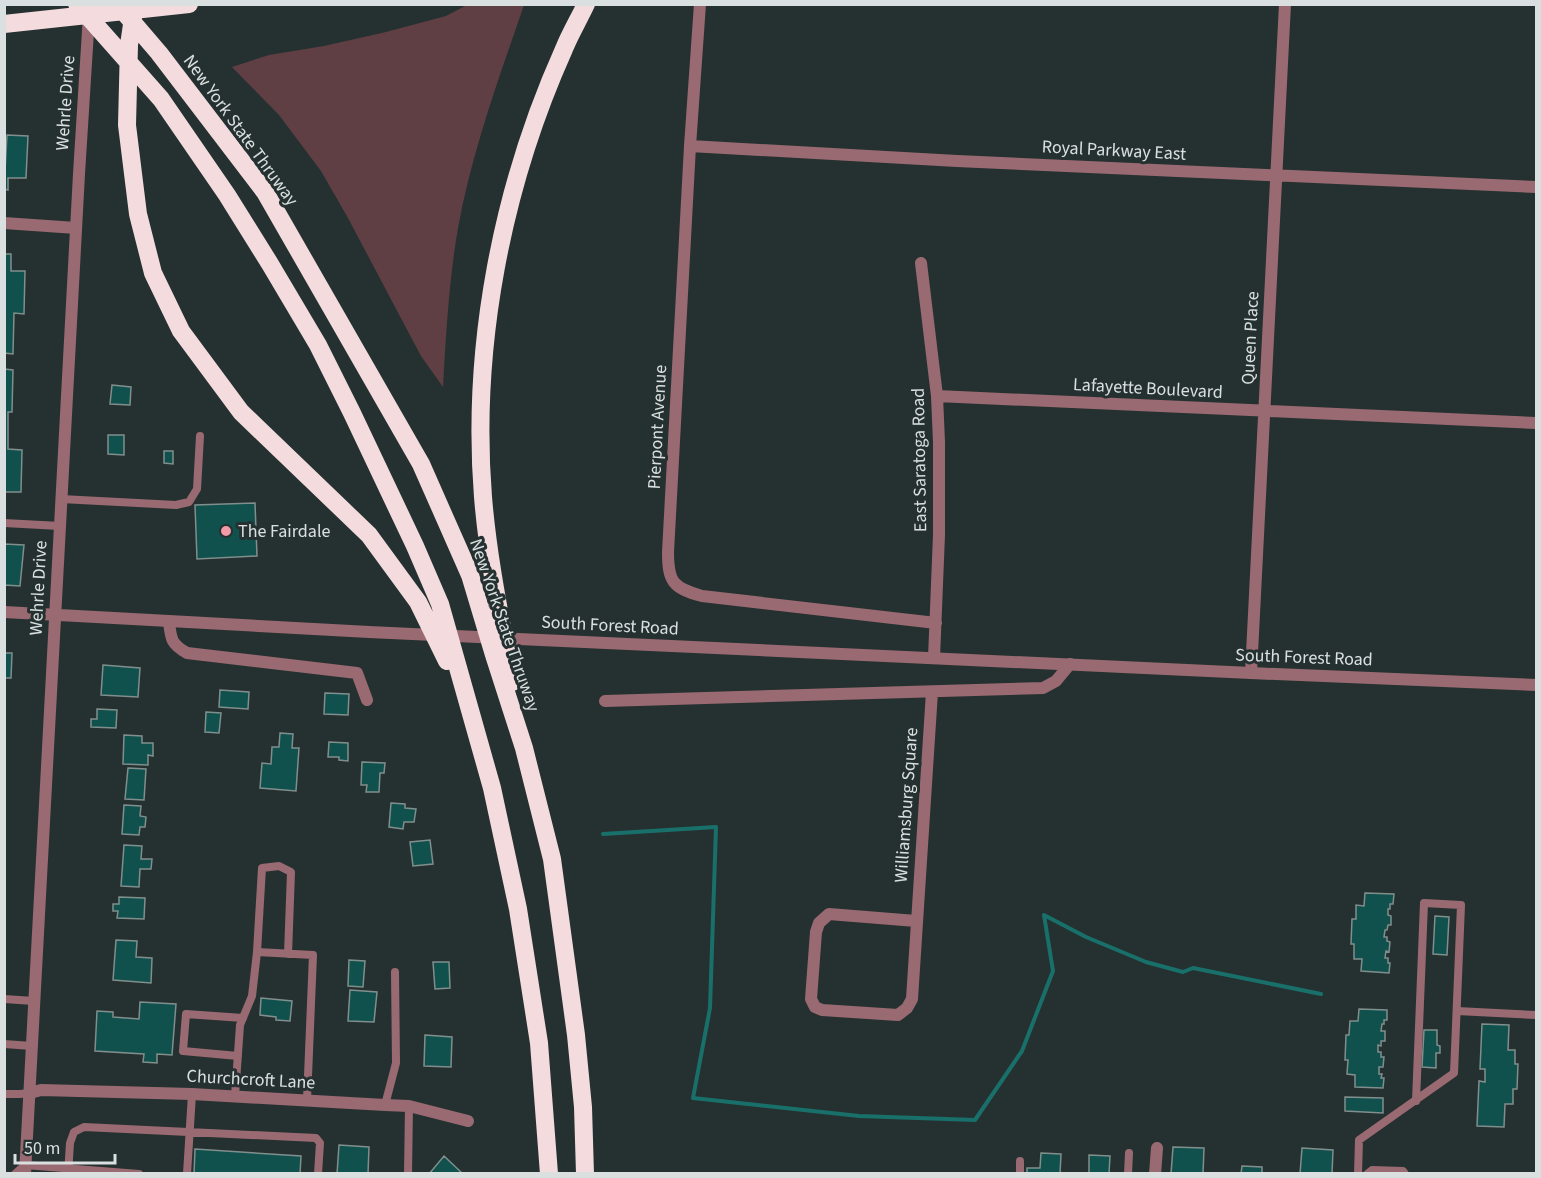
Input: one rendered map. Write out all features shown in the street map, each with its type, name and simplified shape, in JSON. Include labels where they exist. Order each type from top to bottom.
[{"type":"highway","points":[[77,4],[161,99],[227,195],[270,264],[318,345],[385,480],[440,604],[492,788],[518,909],[538,1043],[549,1173]]},
{"type":"highway","name":"New York State Thruway","points":[[117,4],[159,53],[265,192],[421,464],[470,575],[524,748],[552,859],[576,1035],[583,1107],[585,1173]]},
{"type":"highway","points":[[135,4],[129,45],[127,125],[138,214],[153,273],[181,331],[241,412],[369,535],[386,557],[418,602],[467,701]]},
{"type":"highway","points":[[5,24],[189,4]]},
{"type":"highway","points":[[524,748],[493,573],[483,497],[482,367],[491,293],[510,203],[533,125],[564,49],[586,4]]},
{"type":"street","name":"Wehrle Drive","points":[[22,1171],[30,1093],[89,4]]},
{"type":"street","name":"Pierpont Avenue","points":[[700,4],[690,146],[668,569],[673,582],[685,591],[702,596],[936,623]]},
{"type":"street","name":"Queen Place","points":[[1251,673],[1285,4]]},
{"type":"street","name":"Royal Parkway East","points":[[690,146],[1536,187]]},
{"type":"street","points":[[4,223],[76,228]]},
{"type":"street","name":"East Saratoga Road","points":[[921,263],[937,396],[939,442],[939,535],[934,658]]},
{"type":"street","name":"Lafayette Boulevard","points":[[937,396],[1536,423]]},
{"type":"street","name":"South Forest Road","points":[[4,612],[369,632],[1536,685]]},
{"type":"street","points":[[169,622],[172,640],[177,648],[188,653],[357,673],[367,700]]},
{"type":"street","points":[[605,701],[1042,688],[1056,681],[1070,664]]},
{"type":"street","name":"Williamsburg Square","points":[[916,921],[829,914],[819,923],[816,932],[811,999],[815,1006],[822,1010],[898,1015],[907,1008],[912,999],[932,692]]},
{"type":"street","name":"Churchcroft Lane","points":[[30,1093],[41,1090],[192,1094],[409,1106],[468,1121]]},
{"type":"street","points":[[1155,1173],[1157,1149]]},
{"type":"lane","points":[[61,499],[176,505],[189,502],[197,489],[200,436]]},
{"type":"lane","points":[[4,524],[60,526]]},
{"type":"lane","points":[[235,1096],[240,1025],[252,996],[262,868],[279,867],[291,872],[288,954]]},
{"type":"lane","points":[[1358,1173],[1359,1140],[1416,1101],[1454,1074],[1461,905],[1424,903],[1416,1101]]},
{"type":"lane","points":[[257,952],[314,955],[307,1100]]},
{"type":"lane","points":[[385,1105],[396,1064],[395,972]]},
{"type":"lane","points":[[4,999],[34,1001]]},
{"type":"lane","points":[[1457,1011],[1536,1016]]},
{"type":"lane","points":[[238,1056],[183,1051],[186,1014],[243,1018]]},
{"type":"lane","points":[[4,1044],[32,1046]]},
{"type":"lane","points":[[4,1094],[30,1093]]},
{"type":"lane","points":[[187,1173],[192,1094]]},
{"type":"lane","points":[[408,1173],[409,1106]]},
{"type":"lane","points":[[68,1171],[70,1143],[74,1132],[84,1127],[316,1138],[320,1143],[318,1173]]},
{"type":"lane","points":[[1128,1173],[1129,1153]]},
{"type":"lane","points":[[1020,1161],[1020,1173]]},
{"type":"lane","points":[[1367,1173],[1372,1170],[1403,1171],[1405,1173]]},
{"type":"lane","points":[[22,1171],[139,1173]]},
{"type":"shaded area","points":[[467,5],[524,5],[487,115],[464,199],[452,267],[443,387],[421,356],[321,171],[279,115],[232,67],[269,55],[386,32],[446,16]]},
{"type":"building","points":[[7,135],[28,136],[26,178],[8,178],[8,190],[4,189]]},
{"type":"building","points":[[4,254],[11,254],[11,271],[25,271],[24,314],[14,313],[13,354],[4,353]]},
{"type":"building","points":[[4,369],[13,370],[12,412],[8,412],[8,449],[22,450],[21,492],[4,492]]},
{"type":"building","points":[[112,385],[131,387],[130,405],[110,404]]},
{"type":"building","points":[[108,435],[124,435],[124,455],[108,454]]},
{"type":"building","points":[[164,451],[173,451],[173,464],[164,463]]},
{"type":"building","name":"The Fairdale","points":[[255,503],[257,556],[197,559],[195,505]]},
{"type":"building","points":[[4,544],[24,545],[20,586],[4,585]]},
{"type":"building","points":[[4,653],[12,653],[11,678],[4,678]]},
{"type":"building","points":[[103,665],[140,668],[138,697],[101,695]]},
{"type":"building","points":[[220,690],[249,692],[248,709],[219,707]]},
{"type":"building","points":[[325,693],[349,694],[348,715],[324,714]]},
{"type":"building","points":[[97,709],[117,710],[116,728],[91,727],[91,719],[97,719]]},
{"type":"building","points":[[206,712],[221,713],[219,733],[205,732]]},
{"type":"building","points":[[280,733],[293,734],[292,748],[299,748],[296,791],[260,788],[262,763],[271,764],[272,747],[279,747]]},
{"type":"building","points":[[124,735],[142,736],[142,743],[153,743],[153,756],[148,755],[148,765],[123,764]]},
{"type":"building","points":[[329,742],[348,743],[348,761],[339,760],[339,757],[328,757]]},
{"type":"building","points":[[362,762],[385,763],[384,773],[380,773],[379,792],[366,792],[367,785],[361,785]]},
{"type":"building","points":[[128,768],[146,769],[144,800],[125,799]]},
{"type":"building","points":[[391,803],[405,804],[405,808],[416,809],[414,822],[404,822],[403,829],[389,827]]},
{"type":"building","points":[[124,805],[141,806],[140,816],[146,817],[145,827],[140,827],[139,835],[122,834]]},
{"type":"building","points":[[430,840],[433,864],[413,866],[410,842]]},
{"type":"building","points":[[124,845],[142,846],[141,859],[152,859],[151,869],[140,869],[139,887],[121,886]]},
{"type":"building","points":[[1365,893],[1394,894],[1393,904],[1390,904],[1390,909],[1388,909],[1391,925],[1388,925],[1385,930],[1384,937],[1387,937],[1387,941],[1390,942],[1389,952],[1386,951],[1385,958],[1388,958],[1388,963],[1390,963],[1389,973],[1361,971],[1362,959],[1354,959],[1354,944],[1351,944],[1352,919],[1356,919],[1356,905],[1364,906]]},
{"type":"building","points":[[119,897],[145,898],[144,919],[117,918],[118,911],[113,911],[113,904],[119,904]]},
{"type":"building","points":[[1435,916],[1449,917],[1447,955],[1433,954]]},
{"type":"building","points":[[116,940],[137,941],[136,957],[152,958],[151,983],[113,980]]},
{"type":"building","points":[[349,960],[365,961],[363,987],[348,986]]},
{"type":"building","points":[[433,962],[449,962],[450,988],[435,989]]},
{"type":"building","points":[[350,990],[377,992],[374,1022],[348,1021]]},
{"type":"building","points":[[261,998],[292,1001],[290,1021],[260,1015]]},
{"type":"building","points":[[140,1002],[176,1004],[172,1055],[157,1054],[157,1063],[143,1062],[144,1054],[95,1051],[97,1011],[113,1012],[113,1017],[139,1019]]},
{"type":"building","points":[[1359,1009],[1387,1010],[1387,1020],[1384,1020],[1381,1031],[1385,1031],[1385,1041],[1381,1041],[1381,1046],[1378,1045],[1378,1052],[1381,1052],[1381,1057],[1384,1057],[1383,1067],[1379,1067],[1379,1074],[1382,1074],[1381,1078],[1384,1078],[1383,1088],[1355,1087],[1355,1075],[1347,1074],[1346,1035],[1349,1035],[1350,1021],[1358,1021]]},
{"type":"building","points":[[1482,1024],[1509,1025],[1508,1050],[1515,1050],[1515,1064],[1518,1064],[1517,1089],[1513,1089],[1513,1104],[1505,1104],[1504,1127],[1477,1126],[1479,1081],[1485,1082],[1485,1069],[1480,1069]]},
{"type":"building","points":[[1424,1030],[1437,1030],[1437,1045],[1440,1046],[1440,1053],[1436,1053],[1436,1068],[1422,1067]]},
{"type":"building","points":[[425,1035],[452,1037],[451,1067],[424,1066]]},
{"type":"building","points":[[1345,1097],[1383,1098],[1383,1113],[1345,1111]]},
{"type":"building","points":[[339,1145],[369,1147],[368,1174],[337,1174]]},
{"type":"building","points":[[1173,1147],[1204,1148],[1203,1174],[1171,1174]]},
{"type":"building","points":[[1302,1148],[1333,1150],[1332,1174],[1300,1174]]},
{"type":"building","points":[[195,1149],[301,1156],[300,1174],[194,1174]]},
{"type":"building","points":[[1041,1153],[1061,1154],[1060,1174],[1027,1174],[1027,1168],[1040,1168]]},
{"type":"building","points":[[1089,1155],[1110,1156],[1109,1174],[1089,1174]]},
{"type":"building","points":[[444,1156],[463,1174],[429,1174]]},
{"type":"building","points":[[1242,1166],[1262,1167],[1262,1174],[1241,1174]]},
{"type":"waterway","points":[[603,834],[716,827],[710,1008],[693,1098],[859,1116],[975,1120],[1022,1051],[1053,971],[1044,915],[1086,937],[1146,962],[1183,972],[1193,968],[1321,994]]},
{"type":"place","name":"The Fairdale","points":[[226,531]]}]
